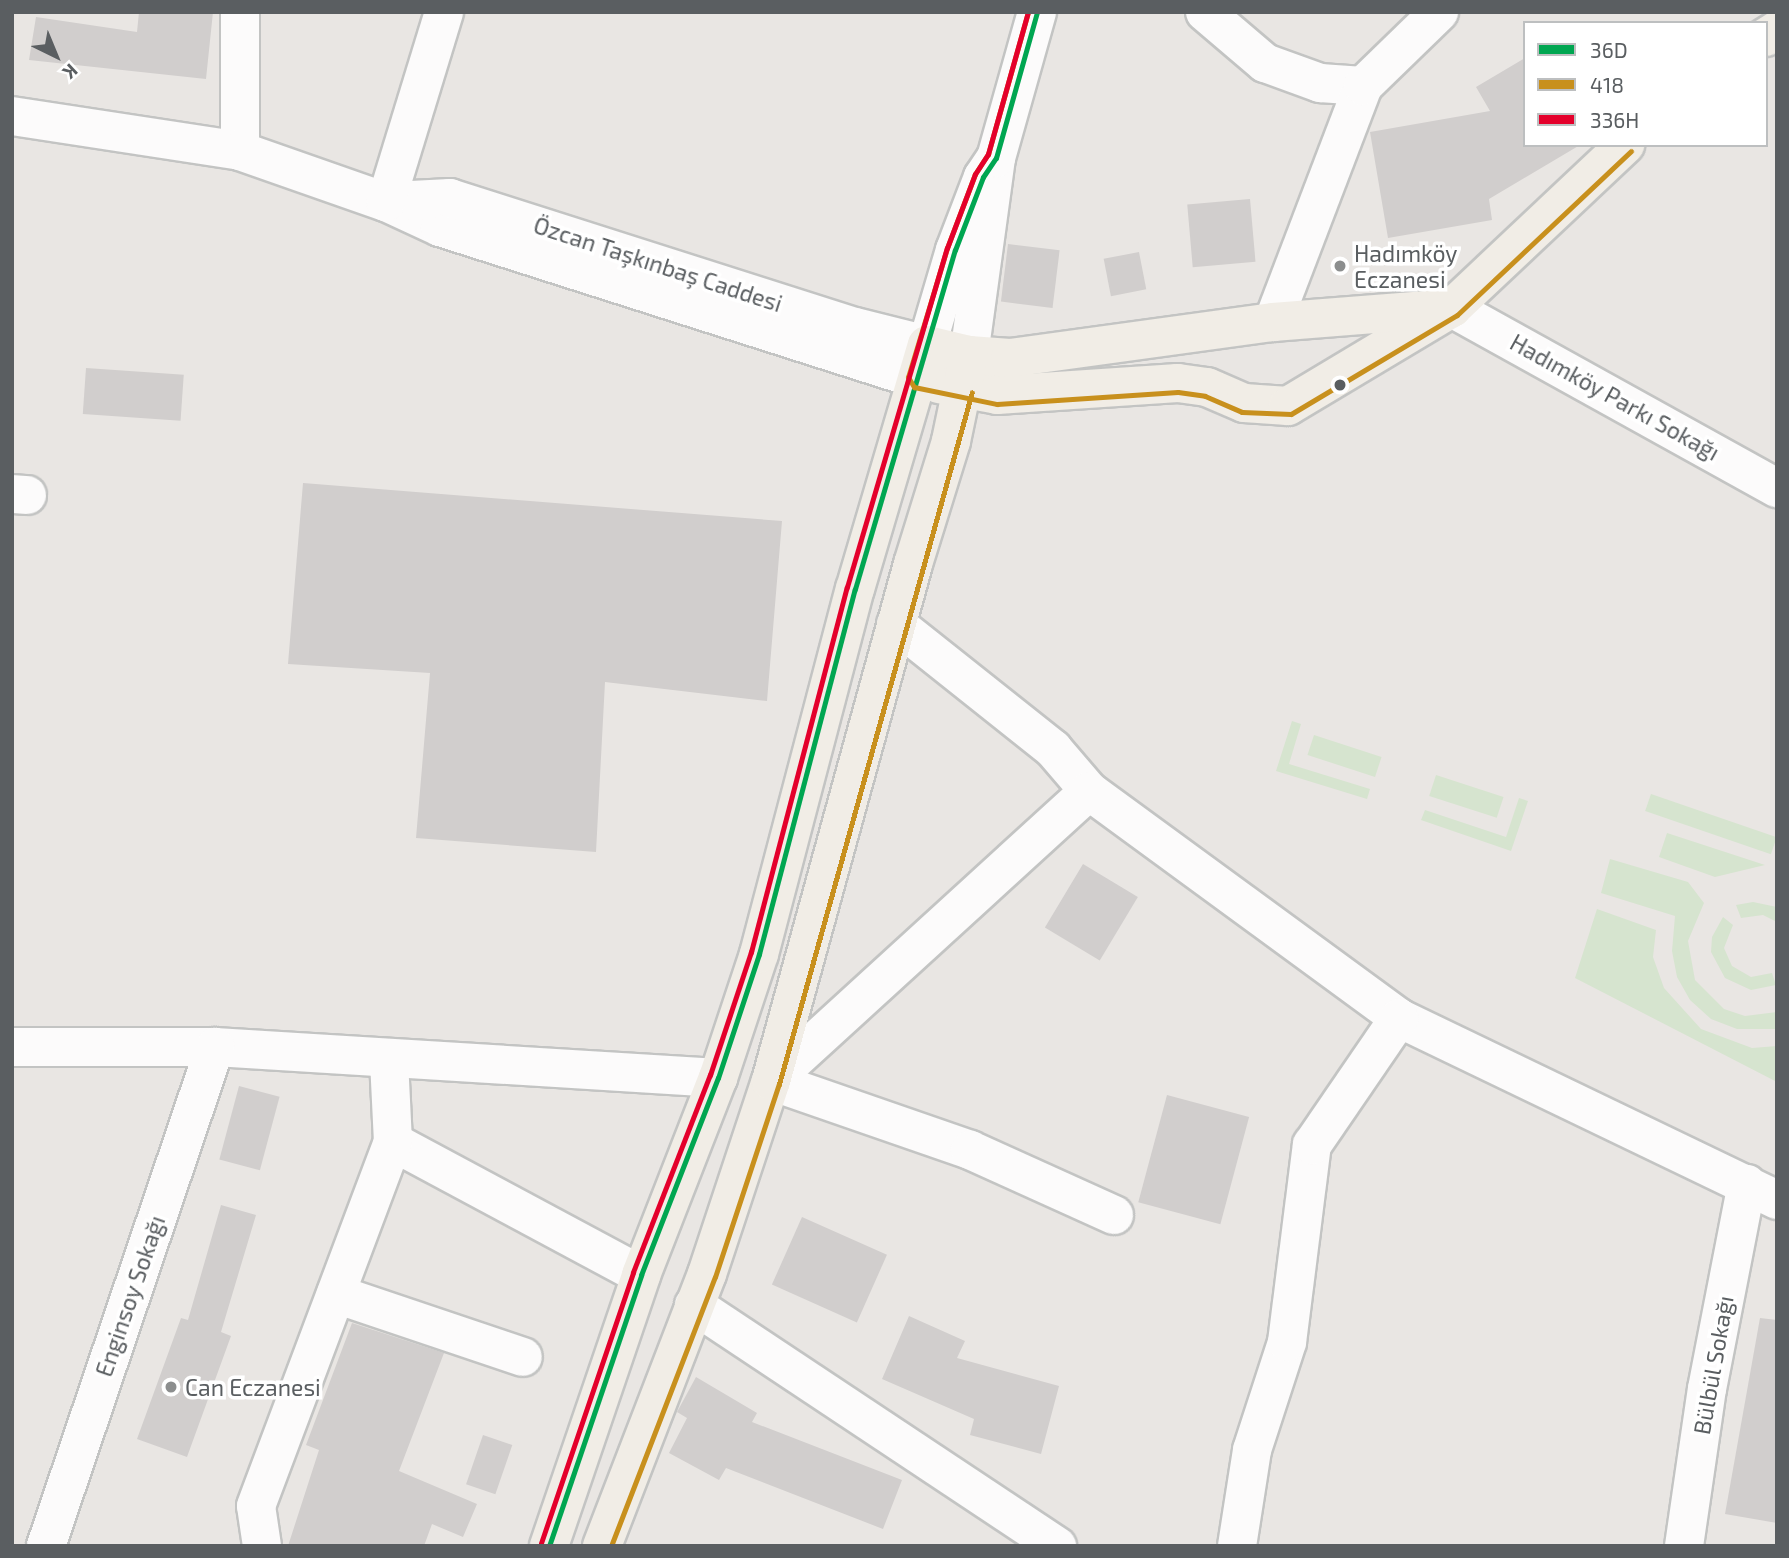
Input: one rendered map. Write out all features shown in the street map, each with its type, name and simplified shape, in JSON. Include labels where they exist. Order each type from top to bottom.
[{"type":"main road","points":[[549,1546],[641,1275],[718,1078],[759,954],[855,589],[922,362],[966,373],[997,394],[1178,383],[1207,387],[1244,403],[1287,406],[1452,308],[1623,147]]},
{"type":"main road","points":[[966,373],[1010,358],[1273,322],[1452,308]]},
{"type":"main road","points":[[602,1546],[694,1305],[771,1080],[966,373]]},
{"type":"main road","points":[[718,1078],[771,1080]]},
{"type":"street","points":[[240,12],[240,151]]},
{"type":"street","points":[[386,202],[444,12]]},
{"type":"street","points":[[966,373],[996,158],[1037,12]]},
{"type":"street","points":[[1205,12],[1265,63],[1320,83],[1363,86]]},
{"type":"street","points":[[1273,322],[1363,86],[1439,12]]},
{"type":"street","name":"Özcan Taşkınbaş Caddesi","points":[[12,116],[240,151],[386,202],[440,227],[922,362]]},
{"type":"street","points":[[922,362],[955,250],[983,177],[996,158]]},
{"type":"street","name":"Hadımköy Parkı Sokağı","points":[[1452,308],[1777,488]]},
{"type":"street","points":[[897,624],[1053,749],[1089,791],[1399,1018],[1762,1192]]},
{"type":"street","points":[[1089,791],[771,1080],[970,1150],[1114,1215]]},
{"type":"street","points":[[1237,1546],[1252,1450],[1287,1342],[1312,1145],[1399,1018]]},
{"type":"street","points":[[12,1046],[215,1047],[718,1078]]},
{"type":"street","name":"Enginsoy Sokağı","points":[[46,1546],[215,1047]]},
{"type":"street","points":[[262,1546],[256,1506],[393,1142],[389,1059]]},
{"type":"street","points":[[393,1142],[641,1275]]},
{"type":"street","name":"Bülbül Sokağı","points":[[1684,1546],[1707,1389],[1762,1192]]},
{"type":"street","points":[[336,1294],[523,1357]]},
{"type":"street","points":[[694,1305],[1057,1546]]},
{"type":"green space","points":[[1292,721],[1301,724],[1289,764],[1370,789],[1367,799],[1276,771]]},
{"type":"green space","points":[[1314,735],[1382,757],[1375,777],[1308,755]]},
{"type":"green space","points":[[1436,775],[1504,797],[1497,818],[1429,796]]},
{"type":"green space","points":[[1651,794],[1777,837],[1771,854],[1645,811]]},
{"type":"green space","points":[[1519,798],[1528,801],[1511,851],[1421,820],[1425,810],[1506,837]]},
{"type":"green space","points":[[1667,833],[1765,865],[1715,877],[1659,857]]},
{"type":"green space","points":[[1610,859],[1688,882],[1704,903],[1688,941],[1695,980],[1724,1009],[1745,1016],[1777,1012],[1777,1029],[1737,1029],[1711,1019],[1690,1000],[1677,977],[1672,951],[1675,916],[1601,893]]},
{"type":"green space","points":[[1753,902],[1777,907],[1777,922],[1763,915],[1741,918],[1736,905]]},
{"type":"green space","points":[[1597,909],[1656,930],[1653,957],[1664,988],[1701,1029],[1752,1048],[1777,1046],[1777,1082],[1575,978]]},
{"type":"green space","points":[[1723,917],[1733,925],[1724,948],[1732,966],[1751,977],[1772,973],[1776,985],[1751,990],[1725,978],[1711,952],[1712,937]]},
{"type":"building","points":[[139,12],[213,12],[206,79],[29,60],[36,17],[137,32]]},
{"type":"building","points":[[1523,59],[1523,147],[1577,147],[1489,199],[1492,220],[1388,238],[1370,132],[1490,111],[1476,87]]},
{"type":"building","points":[[1250,199],[1255,262],[1193,267],[1187,204]]},
{"type":"building","points":[[1008,244],[1060,250],[1053,308],[1001,302]]},
{"type":"building","points":[[1139,252],[1146,289],[1111,296],[1104,259]]},
{"type":"building","points":[[86,368],[184,375],[181,421],[83,414]]},
{"type":"building","points":[[303,483],[782,521],[767,701],[605,682],[596,852],[416,838],[430,673],[288,664]]},
{"type":"building","points":[[1083,864],[1138,897],[1100,960],[1045,927]]},
{"type":"building","points":[[239,1086],[280,1097],[260,1170],[219,1159]]},
{"type":"building","points":[[1167,1095],[1249,1117],[1220,1224],[1138,1202]]},
{"type":"building","points":[[221,1205],[256,1215],[221,1332],[231,1336],[187,1457],[137,1439],[181,1318],[188,1320]]},
{"type":"building","points":[[802,1217],[887,1255],[857,1322],[772,1285]]},
{"type":"building","points":[[909,1316],[965,1341],[957,1358],[1059,1386],[1041,1454],[970,1435],[974,1419],[882,1379]]},
{"type":"building","points":[[1760,1318],[1777,1320],[1777,1523],[1725,1514]]},
{"type":"building","points":[[352,1323],[444,1353],[399,1471],[477,1504],[463,1537],[432,1524],[424,1546],[288,1546],[319,1450],[306,1445]]},
{"type":"building","points":[[696,1377],[757,1413],[752,1422],[902,1480],[883,1529],[726,1468],[719,1480],[669,1453],[687,1418],[677,1412]]},
{"type":"building","points":[[483,1435],[512,1445],[495,1494],[466,1484]]},
{"type":"transit line","name":"418","points":[[1028,12],[988,154],[975,174],[947,248],[908,377],[914,387],[997,404],[1178,392],[1205,396],[1242,412],[1291,414],[1457,315],[1631,151]]},
{"type":"transit line","name":"336H","points":[[541,1543],[633,1272],[710,1075],[751,952],[847,587],[947,248],[975,174],[988,154],[1028,12]]},
{"type":"transit line","name":"36D","points":[[549,1546],[641,1275],[718,1078],[759,954],[855,589],[955,250],[983,177],[996,158],[1037,12]]},
{"type":"transit line","name":"418","points":[[611,1546],[715,1277],[779,1084],[972,392]]},
{"type":"place","name":"Hadımköy Eczanesi","points":[[1340,266]]},
{"type":"place","name":"Can Eczanesi","points":[[171,1387]]}]
